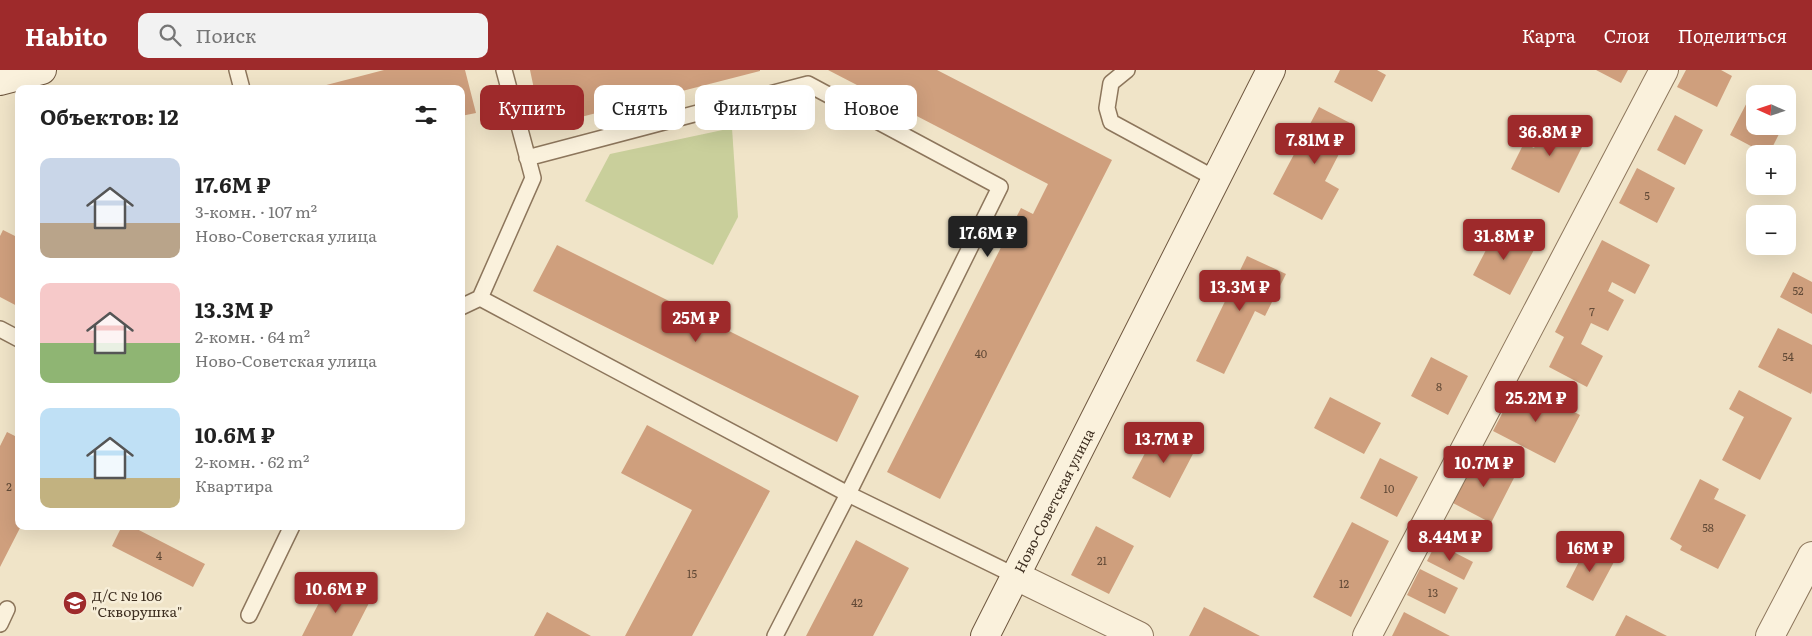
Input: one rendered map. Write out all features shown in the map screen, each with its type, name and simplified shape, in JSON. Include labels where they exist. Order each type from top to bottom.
[{"type":"street","points":[[0,82],[42,70]]},
{"type":"street","name":"Ново-Советская улица","points":[[985,636],[1271,70]]},
{"type":"street","points":[[1367,636],[1664,70]]},
{"type":"street","points":[[1770,636],[1812,556]]},
{"type":"street","points":[[1016,576],[1138,636]]},
{"type":"lane","points":[[237,70],[241,85]]},
{"type":"lane","points":[[465,305],[480,298],[533,178],[504,70]]},
{"type":"lane","points":[[1127,70],[1111,83],[1107,108],[1111,122],[1216,179]]},
{"type":"lane","points":[[527,158],[808,84],[1000,187],[848,494],[775,636]]},
{"type":"lane","points":[[480,298],[848,494],[1016,576]]},
{"type":"lane","points":[[0,329],[15,337]]},
{"type":"lane","points":[[249,615],[290,530]]},
{"type":"lane","points":[[0,624],[7,609]]},
{"type":"green space","points":[[723,130],[732,130],[738,217],[713,265],[585,201],[610,154]]},
{"type":"building","points":[[384,70],[465,70],[476,113],[465,115],[465,85],[326,85]]},
{"type":"building","points":[[530,70],[760,70],[706,85],[695,85],[695,88],[685,90],[685,85],[594,85],[594,114],[584,116],[584,85],[533,85]]},
{"type":"building","points":[[828,70],[937,70],[1112,160],[940,499],[887,472],[1021,208],[1033,214],[1048,184],[917,116],[917,85],[857,85]]},
{"type":"building","points":[[1340,70],[1377,70],[1386,75],[1372,102],[1334,82]]},
{"type":"building","points":[[1596,70],[1628,70],[1621,83]]},
{"type":"building","points":[[1686,70],[1721,70],[1732,76],[1717,107],[1677,87]]},
{"type":"building","points":[[1746,104],[1746,135],[1778,135],[1774,145],[1749,145],[1730,135]]},
{"type":"building","points":[[1319,107],[1354,125],[1325,181],[1339,189],[1322,220],[1273,194]]},
{"type":"building","points":[[1675,115],[1703,130],[1685,165],[1657,150]]},
{"type":"building","points":[[1547,121],[1585,141],[1559,193],[1511,169],[1524,143],[1534,148]]},
{"type":"building","points":[[1637,168],[1675,188],[1657,223],[1619,203]]},
{"type":"building","points":[[1498,227],[1536,246],[1510,295],[1473,275]]},
{"type":"building","points":[[3,230],[15,236],[15,305],[0,297],[0,236]]},
{"type":"building","points":[[1602,240],[1650,265],[1635,294],[1612,282],[1608,291],[1624,300],[1608,331],[1591,323],[1581,344],[1603,356],[1587,387],[1549,367],[1564,337],[1555,332]]},
{"type":"building","points":[[557,245],[859,396],[837,442],[533,291]]},
{"type":"building","points":[[1247,256],[1286,274],[1265,316],[1255,311],[1224,374],[1196,361]]},
{"type":"building","points":[[1793,272],[1812,282],[1812,314],[1780,297]]},
{"type":"building","points":[[1778,328],[1812,345],[1811,394],[1758,367]]},
{"type":"building","points":[[1431,357],[1468,376],[1448,415],[1411,396]]},
{"type":"building","points":[[1518,383],[1580,415],[1555,463],[1493,431]]},
{"type":"building","points":[[1739,390],[1792,418],[1760,480],[1722,460],[1744,417],[1729,409]]},
{"type":"building","points":[[1330,397],[1381,423],[1364,454],[1314,428]]},
{"type":"building","points":[[647,425],[770,491],[692,636],[625,636],[692,510],[621,473]]},
{"type":"building","points":[[1157,430],[1195,450],[1170,498],[1132,478]]},
{"type":"building","points":[[7,432],[15,436],[15,530],[19,530],[0,567],[0,446]]},
{"type":"building","points":[[1478,454],[1516,474],[1491,523],[1453,503]]},
{"type":"building","points":[[1380,458],[1418,477],[1397,517],[1360,498]]},
{"type":"building","points":[[1700,479],[1719,489],[1714,499],[1746,515],[1718,569],[1680,550],[1682,546],[1670,539]]},
{"type":"building","points":[[1352,522],[1389,541],[1351,617],[1313,597]]},
{"type":"building","points":[[1096,526],[1134,546],[1109,594],[1071,575]]},
{"type":"building","points":[[120,530],[139,530],[205,564],[193,587],[112,546]]},
{"type":"building","points":[[856,540],[909,568],[873,636],[806,636]]},
{"type":"building","points":[[1436,543],[1473,562],[1464,580],[1427,561]]},
{"type":"building","points":[[1587,546],[1615,560],[1593,601],[1566,587]]},
{"type":"building","points":[[1420,569],[1458,588],[1445,614],[1407,595]]},
{"type":"building","points":[[329,583],[369,603],[352,636],[302,636]]},
{"type":"building","points":[[1204,607],[1260,636],[1189,636]]},
{"type":"building","points":[[547,612],[591,636],[534,636]]},
{"type":"building","points":[[1404,612],[1450,636],[1392,636]]},
{"type":"building","points":[[1626,615],[1667,636],[1615,636]]},
{"type":"place","name":"Д/С № 106 \"Скворушка\"","points":[[75,603]]}]
